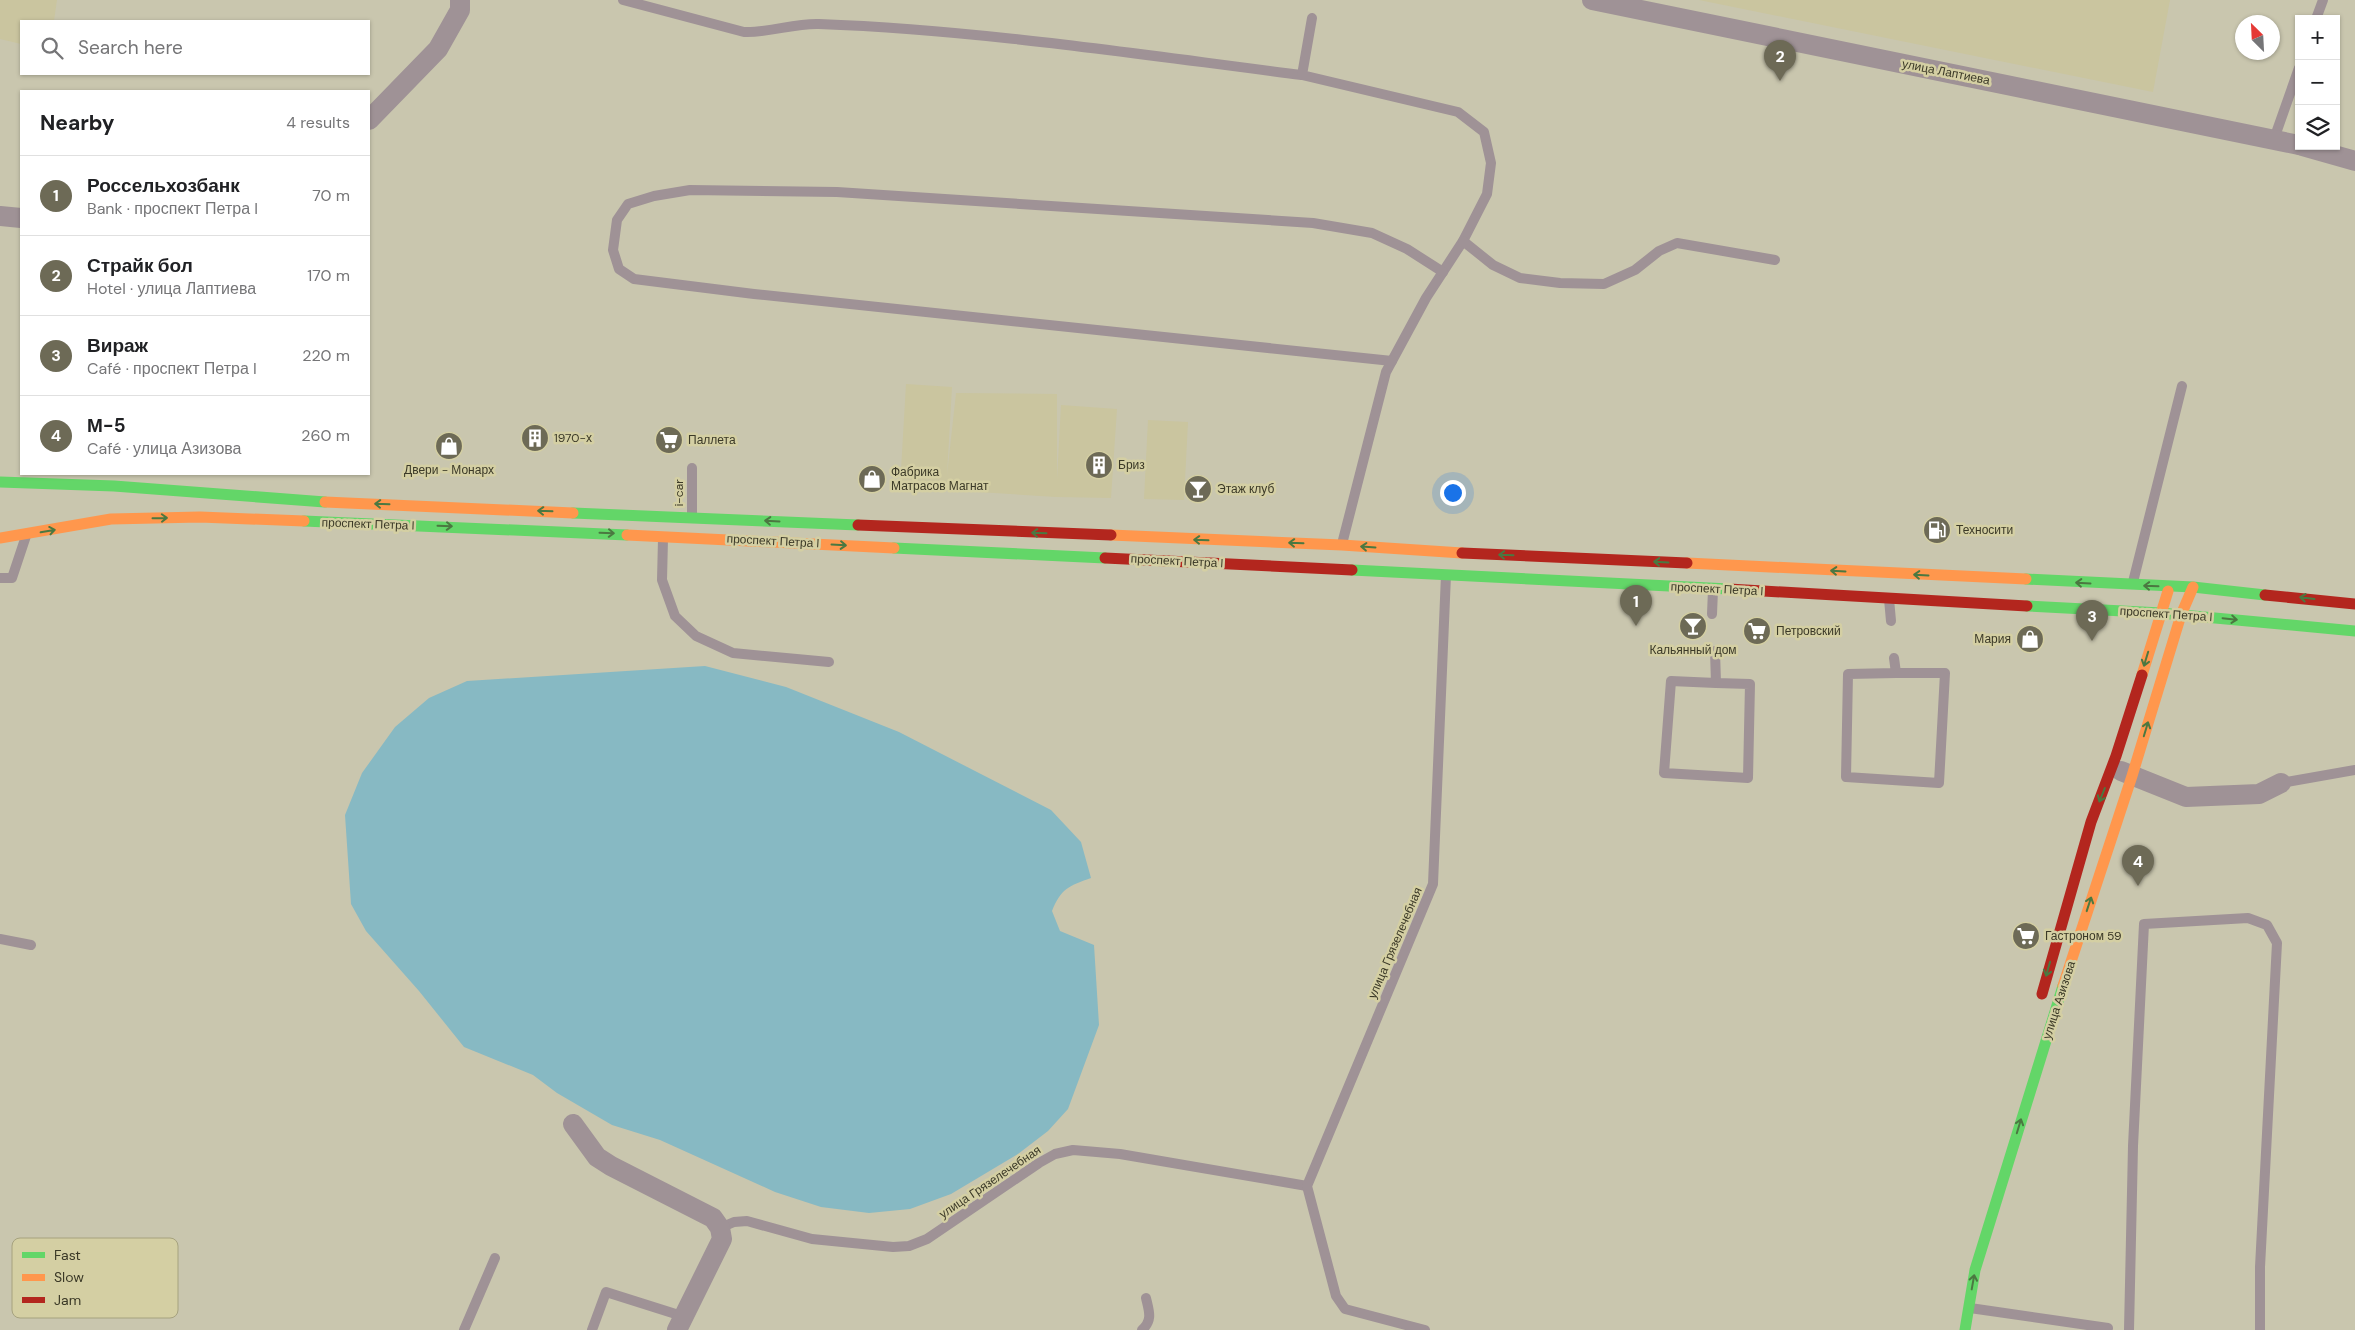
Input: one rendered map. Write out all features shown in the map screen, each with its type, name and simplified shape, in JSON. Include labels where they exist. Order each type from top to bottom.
[{"type":"main road","points":[[0,473],[20,475]]},
{"type":"main road","points":[[24,475],[84,480],[114,486]]},
{"type":"main road","name":"проспект Петра I","points":[[0,482],[114,486],[314,502],[1342,545],[1449,553],[2193,587],[2355,604]]},
{"type":"main road","name":"проспект Петра I","points":[[0,538],[111,519],[200,517],[663,535],[2161,613],[2355,631]]},
{"type":"main road","name":"улица Азизова","points":[[2039,1004],[2091,822],[2112,768],[2170,586]]},
{"type":"main road","name":"улица Азизова","points":[[1965,1330],[1976,1270],[2036,1072],[2132,776],[2181,615],[2193,587]]},
{"type":"street","points":[[370,119],[438,50],[460,10],[460,0]]},
{"type":"street","name":"улица Лаптиева","points":[[1592,0],[2295,145]]},
{"type":"street","name":"улица Лаптиева","points":[[2315,150],[2355,161]]},
{"type":"street","points":[[0,216],[20,218]]},
{"type":"street","points":[[2112,768],[2186,797],[2260,794],[2281,783]]},
{"type":"street","points":[[573,1124],[598,1157],[611,1166],[713,1218],[720,1228],[722,1239],[680,1323]]},
{"type":"lane","points":[[623,0],[744,32],[764,33],[816,24],[975,34],[1302,74],[1458,112],[1484,132],[1492,163],[1487,194],[1463,241],[1426,298],[1386,372],[1342,545]]},
{"type":"lane","points":[[2317,15],[2323,0]]},
{"type":"lane","points":[[1302,74],[1312,18]]},
{"type":"lane","points":[[2274,139],[2295,79]]},
{"type":"lane","points":[[1392,361],[764,295],[634,279],[619,269],[613,250],[617,220],[628,204],[654,196],[690,190],[837,192],[1313,223],[1372,233],[1407,249],[1443,272]]},
{"type":"lane","points":[[1463,241],[1493,265],[1520,278],[1560,283],[1604,284],[1635,270],[1659,252],[1677,244],[1775,260]]},
{"type":"lane","points":[[2132,585],[2182,386]]},
{"type":"lane","name":"i-car","points":[[692,468],[692,518]]},
{"type":"lane","points":[[0,578],[12,578],[27,534]]},
{"type":"lane","points":[[663,535],[662,580],[675,616],[696,636],[733,653],[829,662]]},
{"type":"lane","name":"улица Грязелечебная","points":[[720,1228],[734,1222],[747,1221],[812,1239],[893,1247],[909,1246],[928,1239],[1039,1163],[1055,1154],[1073,1150],[1120,1154],[1307,1186],[1432,884],[1446,575]]},
{"type":"lane","points":[[1712,614],[1713,589]]},
{"type":"lane","points":[[1889,598],[1891,621]]},
{"type":"lane","points":[[1715,651],[1716,683]]},
{"type":"lane","points":[[1894,658],[1896,673]]},
{"type":"lane","points":[[1896,673],[1945,673],[1939,784],[1846,777],[1848,674],[1896,673]]},
{"type":"lane","points":[[1671,681],[1716,683],[1750,684],[1748,778],[1664,773],[1671,681]]},
{"type":"lane","points":[[2281,783],[2355,770]]},
{"type":"lane","points":[[2129,1330],[2133,1146],[2144,924],[2248,918],[2268,926],[2277,943],[2260,1267],[2260,1330]]},
{"type":"lane","points":[[0,939],[30,945]]},
{"type":"lane","points":[[1307,1186],[1336,1296],[1345,1308],[1425,1330]]},
{"type":"lane","points":[[464,1330],[495,1258]]},
{"type":"lane","points":[[592,1330],[606,1292],[680,1323]]},
{"type":"lane","points":[[1142,1330],[1148,1324],[1150,1314],[1146,1298]]},
{"type":"lane","points":[[1969,1308],[2108,1328]]},
{"type":"shaded area","points":[[0,0],[57,0],[54,20],[20,20],[20,44],[0,39]]},
{"type":"shaded area","points":[[1699,0],[2170,0],[2153,92]]},
{"type":"shaded area","points":[[906,384],[952,387],[947,475],[956,393],[1057,394],[1057,480],[1061,405],[1117,409],[1111,498],[1056,497],[900,487]]},
{"type":"shaded area","points":[[1148,420],[1188,422],[1184,500],[1144,499]]},
{"type":"water","points":[[705,666],[786,687],[899,732],[1051,810],[1081,842],[1091,878],[1066,889],[1052,911],[1060,931],[1094,945],[1099,1025],[1068,1109],[1048,1131],[1018,1154],[951,1194],[910,1209],[869,1213],[821,1207],[775,1192],[660,1140],[612,1125],[557,1093],[533,1075],[464,1047],[419,991],[366,931],[351,904],[345,815],[362,773],[395,727],[429,698],[467,681]]},
{"type":"traffic: fast","points":[[0,482],[114,486],[325,502]]},
{"type":"traffic: fast","points":[[573,513],[858,525]]},
{"type":"traffic: fast","points":[[304,521],[627,535]]},
{"type":"traffic: fast","points":[[894,548],[1105,558]]},
{"type":"traffic: fast","points":[[1352,570],[1729,589]]},
{"type":"traffic: fast","points":[[2026,579],[2193,587],[2265,595]]},
{"type":"traffic: fast","points":[[2027,606],[2161,613],[2355,631]]},
{"type":"traffic: fast","points":[[1965,1330],[1975,1270],[2063,986]]},
{"type":"traffic: slow","points":[[325,502],[573,513]]},
{"type":"traffic: slow","points":[[0,538],[111,519],[200,517],[304,521]]},
{"type":"traffic: slow","points":[[627,535],[894,548]]},
{"type":"traffic: slow","points":[[1111,535],[1342,545],[1462,553]]},
{"type":"traffic: slow","points":[[1687,563],[2026,579]]},
{"type":"traffic: slow","points":[[2063,986],[2132,776],[2181,615],[2193,587]]},
{"type":"traffic: slow","points":[[2142,675],[2168,591]]},
{"type":"traffic: jam","points":[[858,525],[1111,535]]},
{"type":"traffic: jam","points":[[1462,553],[1687,563]]},
{"type":"traffic: jam","points":[[1105,558],[1352,570]]},
{"type":"traffic: jam","points":[[1729,589],[2027,606]]},
{"type":"traffic: jam","points":[[2265,595],[2355,604]]},
{"type":"traffic: jam","points":[[2042,994],[2091,822],[2116,756],[2142,675]]},
{"type":"place","name":"Страйк бол","points":[[1780,81]]},
{"type":"place","name":"1970-х","points":[[535,438]]},
{"type":"place","name":"Паллета","points":[[669,440]]},
{"type":"place","name":"Двери - Монарх","points":[[449,446]]},
{"type":"place","name":"Бриз","points":[[1099,465]]},
{"type":"place","name":"Фабрика Матрасов Магнат","points":[[872,479]]},
{"type":"place","name":"Этаж клуб","points":[[1198,489]]},
{"type":"place","name":"Техносити","points":[[1937,530]]},
{"type":"place","name":"Россельхозбанк","points":[[1636,626]]},
{"type":"place","name":"Кальянный дом","points":[[1693,626]]},
{"type":"place","name":"Петровский","points":[[1757,631]]},
{"type":"place","name":"Мария","points":[[2030,639]]},
{"type":"place","name":"Вираж","points":[[2092,641]]},
{"type":"place","name":"М-5","points":[[2138,886]]},
{"type":"place","name":"Гастроном 59","points":[[2026,936]]}]
